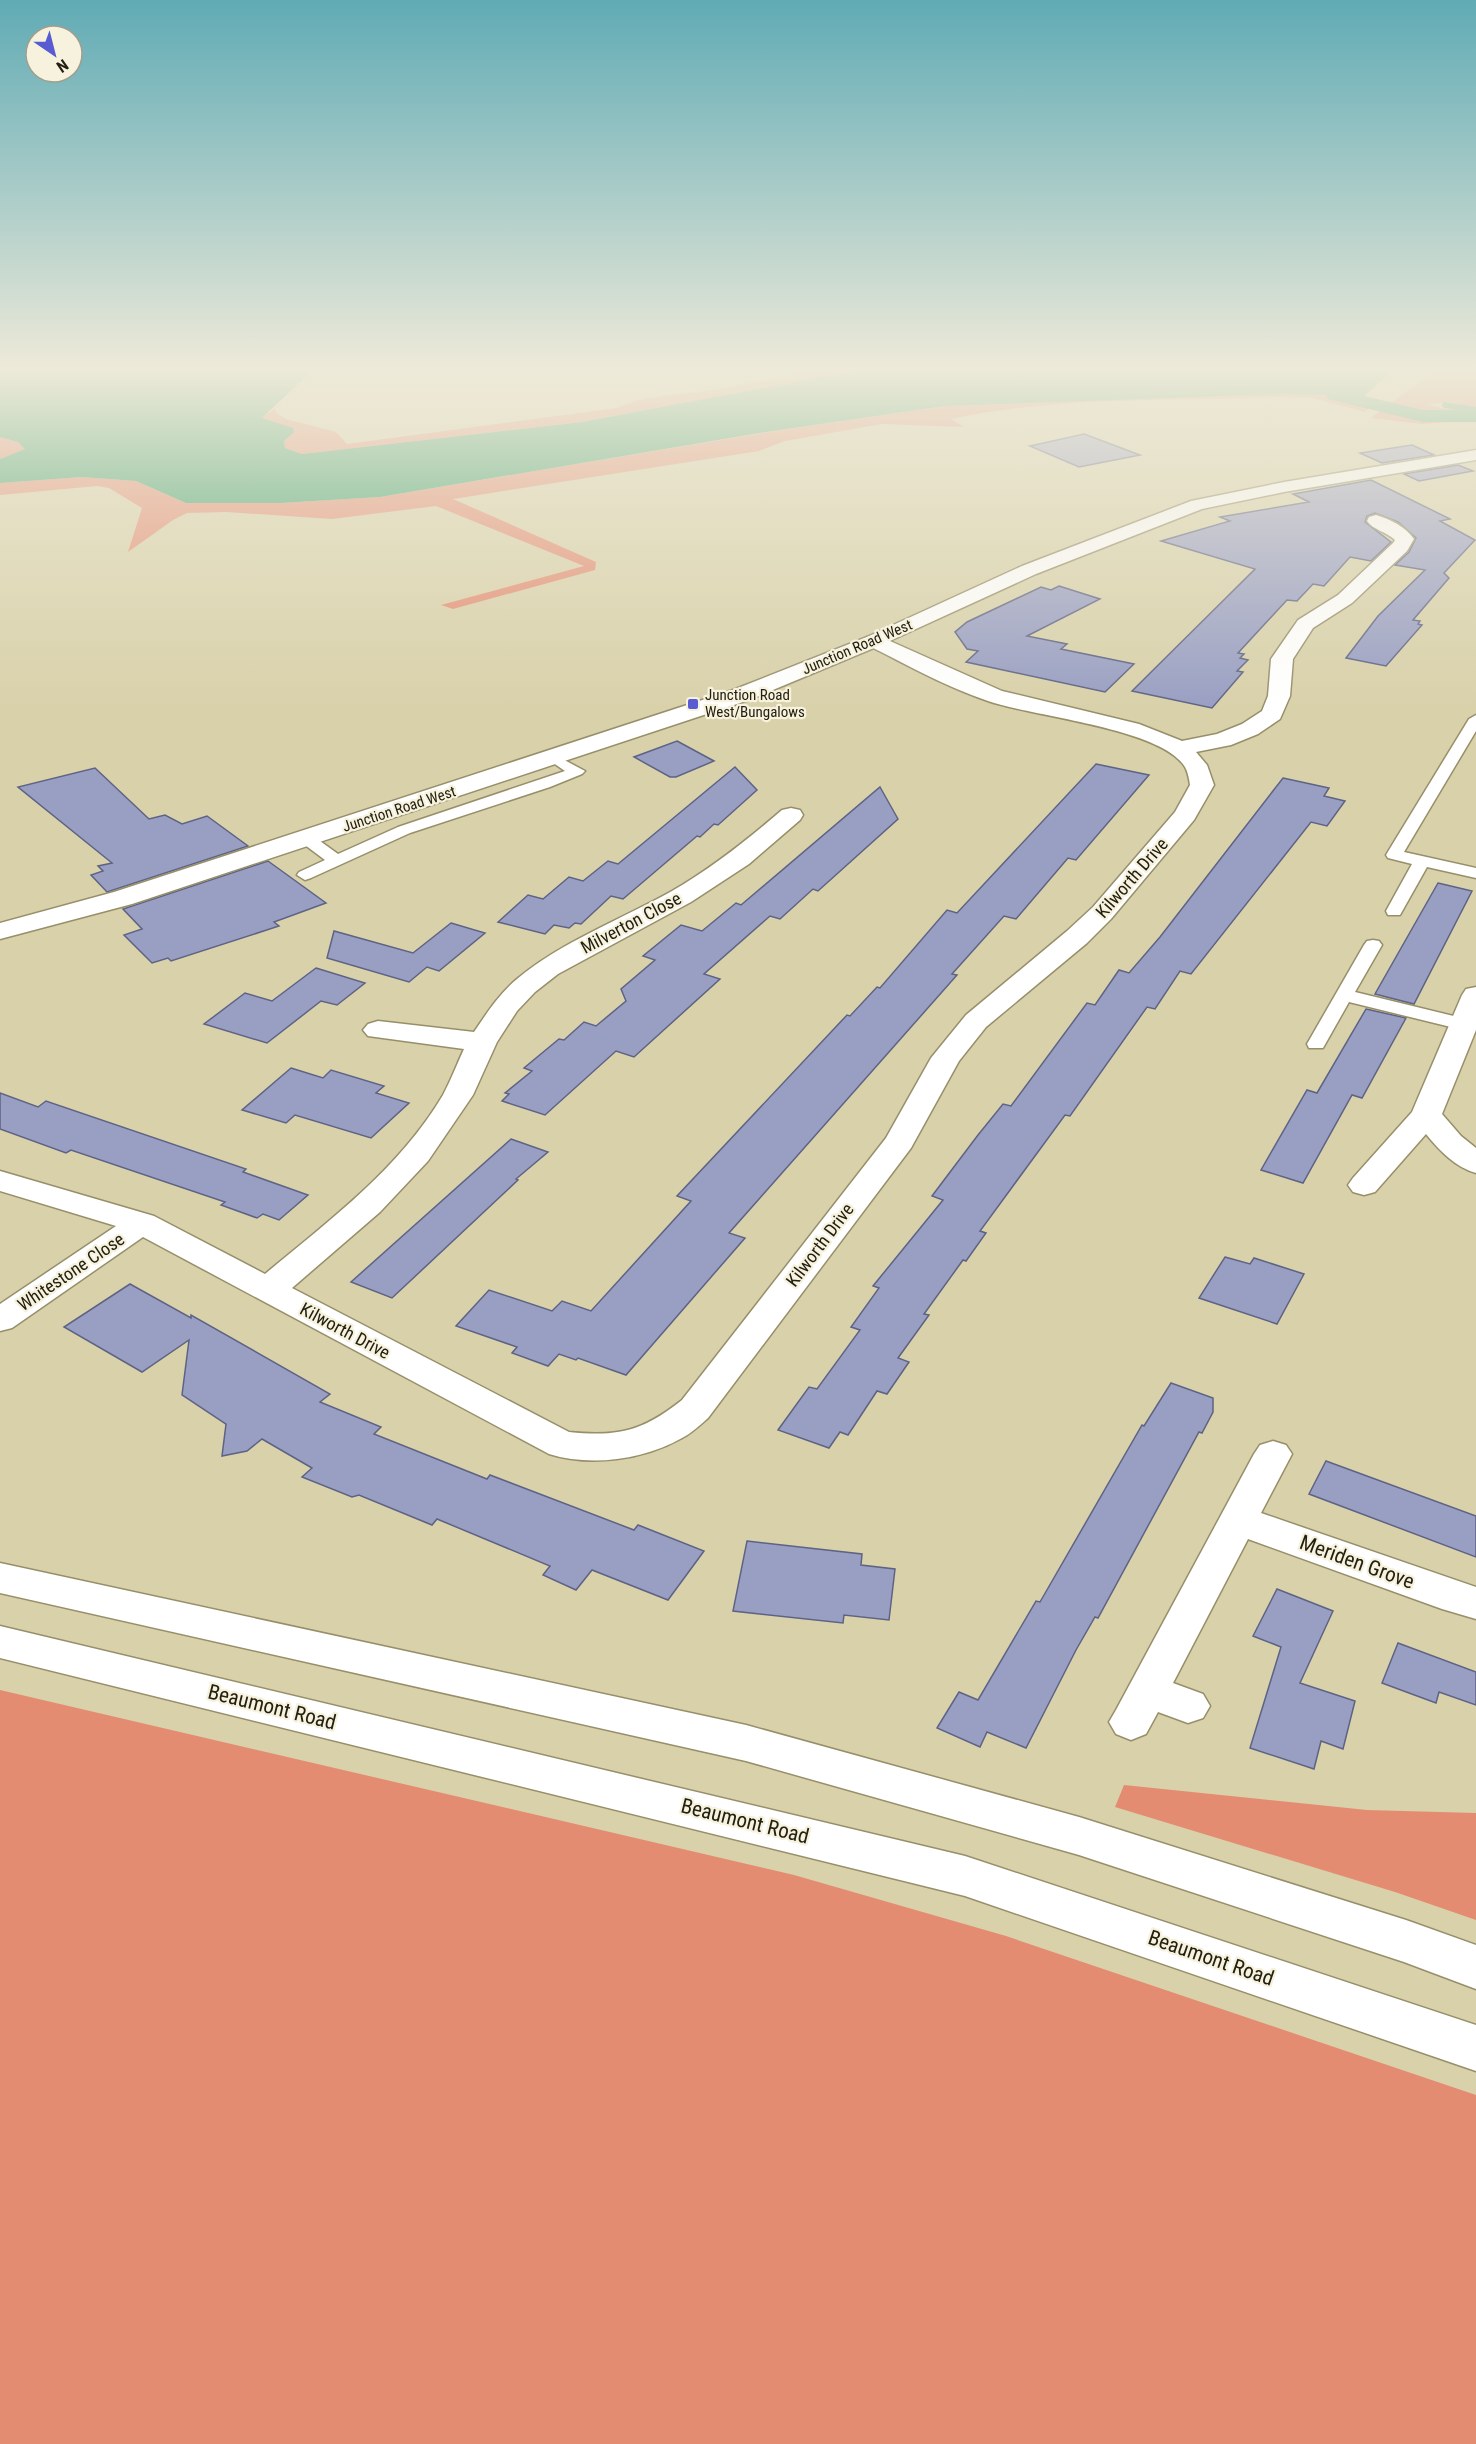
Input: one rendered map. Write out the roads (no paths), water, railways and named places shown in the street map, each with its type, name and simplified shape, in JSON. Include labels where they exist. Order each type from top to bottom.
[{"type":"main road","name":"Junction Road West","points":[[0,931],[123,898],[307,840],[741,695],[874,641],[1029,570],[1197,505],[1322,481]]},
{"type":"main road","points":[[1178,748],[1223,740],[1250,729],[1272,714],[1280,696],[1282,659],[1305,624],[1345,599],[1400,547],[1405,539],[1396,531],[1376,521]]},
{"type":"main road","name":"Kilworth Drive","points":[[0,1181],[142,1223],[562,1445],[595,1449],[633,1443],[669,1429],[695,1409],[900,1141],[946,1058],[975,1021],[1077,938],[1102,914],[1185,815],[1202,785],[1194,763],[1178,748],[1124,726],[994,696],[874,641]]},
{"type":"main road","name":"Milverton Close","points":[[268,1290],[368,1205],[417,1154],[458,1095],[482,1042],[512,999],[525,986],[548,968],[682,896],[740,859],[792,815]]},
{"type":"main road","points":[[1364,1185],[1426,1115],[1476,995]]},
{"type":"main road","points":[[378,1030],[482,1042]]},
{"type":"main road","points":[[1426,1115],[1450,1143],[1476,1162]]},
{"type":"main road","name":"Whitestone Close","points":[[0,1320],[142,1223]]},
{"type":"main road","points":[[1188,1706],[1139,1706],[1273,1454]]},
{"type":"main road","name":"Meriden Grove","points":[[1238,1520],[1456,1598],[1476,1603]]},
{"type":"main road","points":[[0,1578],[746,1743],[1079,1836],[1406,1941],[1476,1967]]},
{"type":"main road","name":"Beaumont Road","points":[[0,1642],[965,1876],[1476,2048]]},
{"type":"lane","points":[[1476,719],[1394,855],[1476,873]]},
{"type":"lane","points":[[305,875],[404,830],[545,784],[577,771],[553,758]]},
{"type":"lane","points":[[307,840],[338,861]]},
{"type":"lane","points":[[1394,911],[1422,861]]},
{"type":"lane","points":[[1316,1044],[1373,945]]},
{"type":"lane","points":[[1344,995],[1463,1024]]},
{"type":"place","name":"Junction Road West/Bungalows","points":[[693,704]]}]
